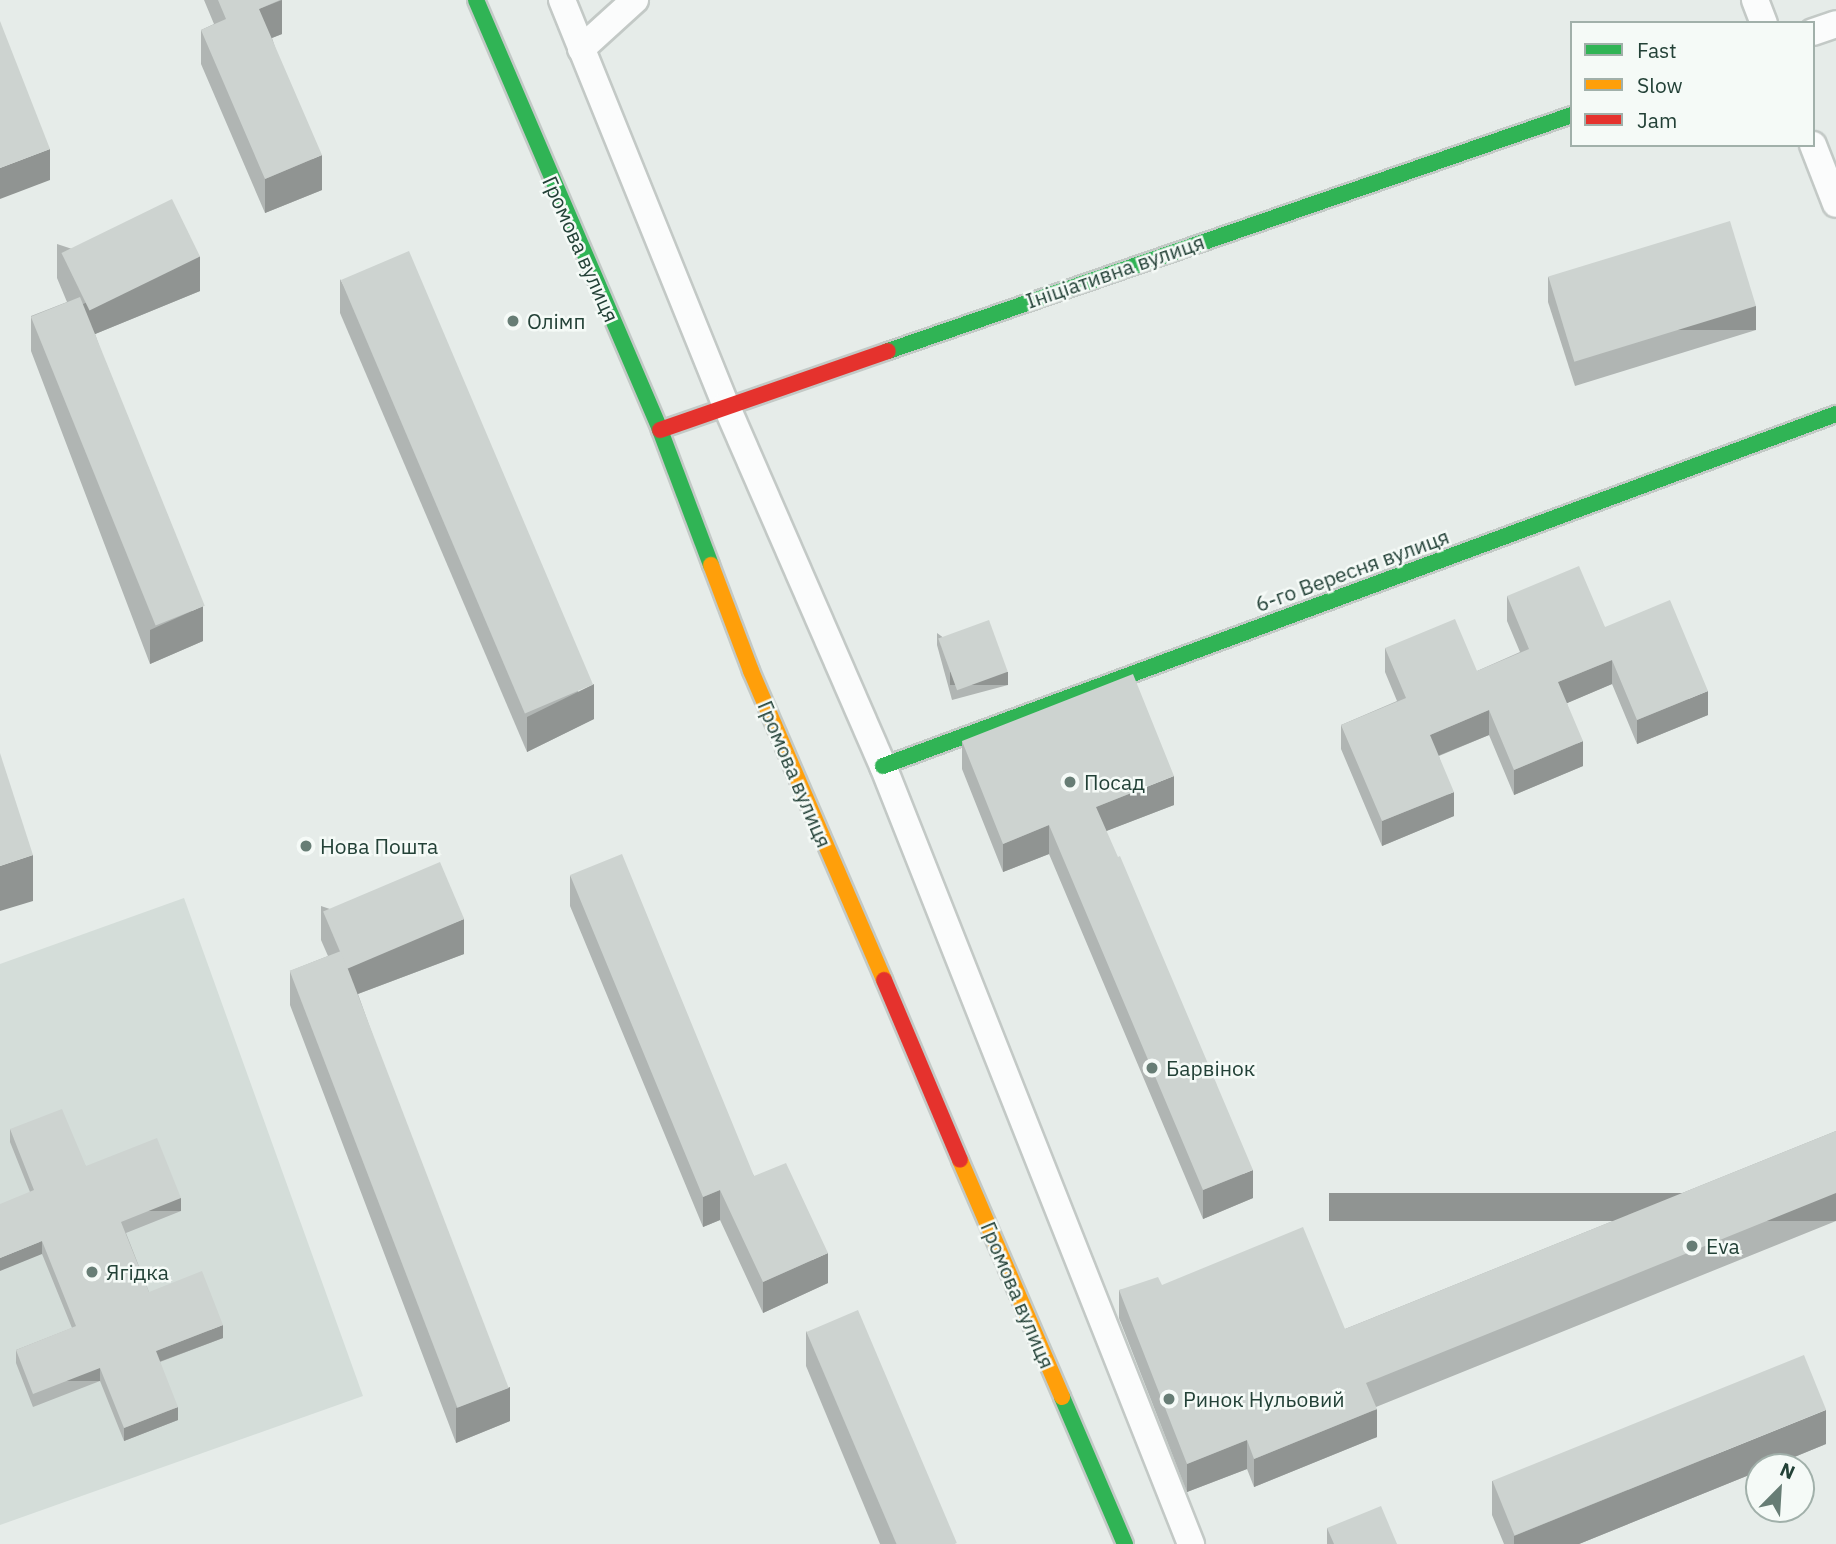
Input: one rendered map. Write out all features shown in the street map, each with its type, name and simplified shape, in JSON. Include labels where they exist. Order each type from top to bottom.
[{"type":"street","name":"Громова вулиця","points":[[476,0],[660,430],[751,671],[1125,1544]]},
{"type":"street","points":[[562,0],[726,405],[883,766],[1191,1544]]},
{"type":"street","points":[[581,49],[635,0]]},
{"type":"street","points":[[1755,0],[1763,21]]},
{"type":"street","points":[[1815,31],[1836,24]]},
{"type":"street","name":"Ініціативна вулиця","points":[[660,430],[1570,116]]},
{"type":"street","points":[[1814,147],[1836,204]]},
{"type":"street","name":"6-го Вересня вулиця","points":[[883,766],[1836,414]]},
{"type":"shaded area","points":[[184,898],[363,1396],[0,1525],[0,964]]},
{"type":"building","points":[[218,0],[280,0],[259,9],[322,155],[265,179],[201,30],[226,19]]},
{"type":"building","points":[[0,21],[50,149],[0,168]]},
{"type":"building","points":[[172,199],[200,257],[90,310],[61,253]]},
{"type":"building","points":[[1730,221],[1756,306],[1574,362],[1548,277]]},
{"type":"building","points":[[409,251],[593,685],[525,713],[341,280]]},
{"type":"building","points":[[80,297],[205,606],[156,626],[31,317]]},
{"type":"building","points":[[1579,566],[1605,627],[1670,600],[1708,691],[1637,720],[1612,660],[1558,682],[1583,741],[1514,770],[1489,710],[1430,735],[1454,792],[1382,821],[1341,725],[1406,698],[1385,648],[1455,619],[1477,671],[1529,649],[1507,596]]},
{"type":"building","points":[[989,620],[1008,672],[957,690],[938,638]]},
{"type":"building","points":[[1133,674],[1174,776],[1096,807],[1118,857],[1120,856],[1253,1170],[1203,1190],[1049,825],[1003,844],[962,741]]},
{"type":"building","points":[[0,753],[33,855],[0,866]]},
{"type":"building","points":[[622,854],[754,1176],[786,1163],[828,1253],[763,1282],[720,1190],[703,1197],[570,875]]},
{"type":"building","points":[[440,862],[464,919],[347,969],[323,912]]},
{"type":"building","points":[[341,951],[509,1388],[457,1408],[290,971]]},
{"type":"building","points":[[62,1109],[86,1166],[157,1138],[181,1198],[121,1222],[149,1292],[202,1271],[223,1325],[156,1351],[178,1407],[124,1428],[100,1368],[33,1394],[16,1350],[76,1326],[42,1241],[0,1258],[0,1204],[34,1190],[10,1129]]},
{"type":"building","points":[[1836,1131],[1836,1193],[1366,1383],[1377,1409],[1254,1459],[1247,1440],[1187,1464],[1119,1290],[1158,1277],[1162,1285],[1303,1227],[1345,1329]]},
{"type":"building","points":[[858,1310],[957,1543],[896,1544],[806,1332]]},
{"type":"building","points":[[1804,1355],[1826,1410],[1515,1536],[1492,1481]]},
{"type":"building","points":[[1381,1506],[1397,1544],[1334,1544],[1327,1528]]},
{"type":"traffic: fast","points":[[476,0],[660,430],[711,565]]},
{"type":"traffic: fast","points":[[888,351],[1570,116]]},
{"type":"traffic: fast","points":[[883,766],[1836,414]]},
{"type":"traffic: fast","points":[[1062,1397],[1125,1544]]},
{"type":"traffic: slow","points":[[711,565],[751,671],[884,980]]},
{"type":"traffic: slow","points":[[960,1160],[1062,1397]]},
{"type":"traffic: jam","points":[[660,430],[888,351]]},
{"type":"traffic: jam","points":[[884,980],[960,1160]]},
{"type":"place","name":"Олімп","points":[[513,321]]},
{"type":"place","name":"Посад","points":[[1070,782]]},
{"type":"place","name":"Нова Пошта","points":[[306,846]]},
{"type":"place","name":"Барвінок","points":[[1152,1068]]},
{"type":"place","name":"Eva","points":[[1692,1246]]},
{"type":"place","name":"Ягідка","points":[[92,1272]]},
{"type":"place","name":"Ринок Нульовий","points":[[1169,1399]]}]
